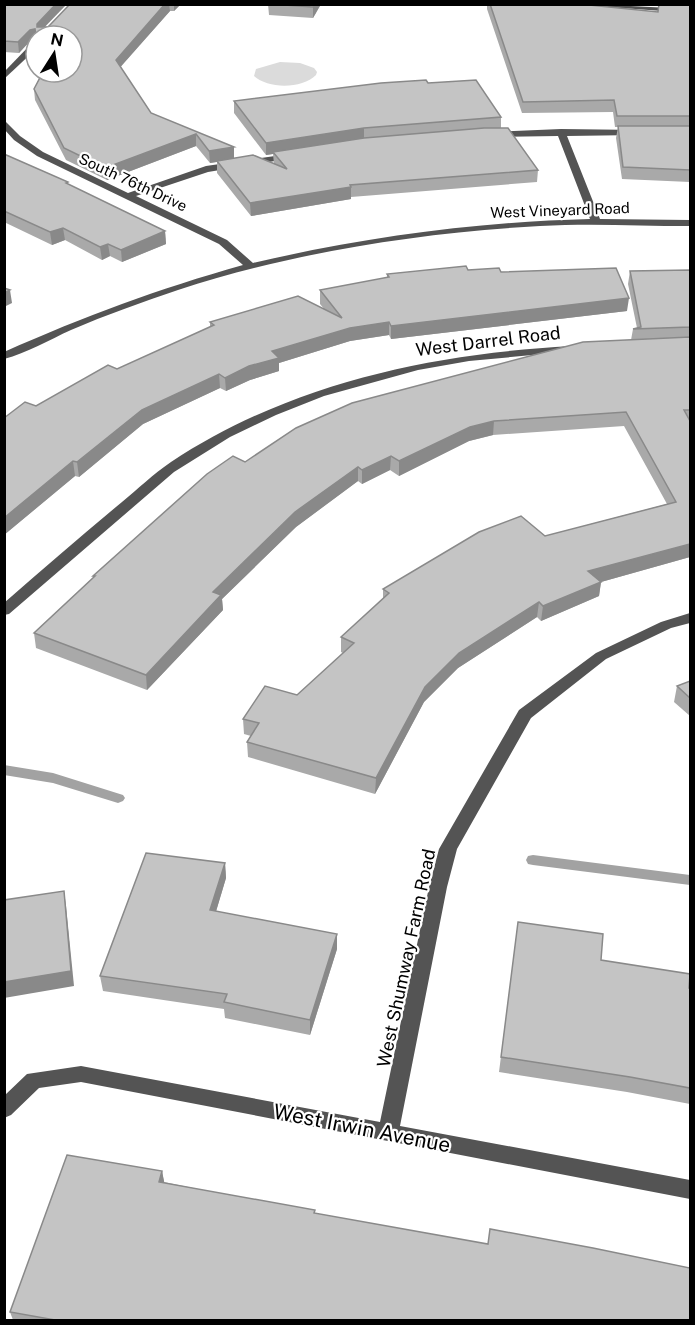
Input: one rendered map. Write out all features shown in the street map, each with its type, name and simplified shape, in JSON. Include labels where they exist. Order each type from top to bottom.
[{"type":"street","points":[[594,4],[690,11]]},
{"type":"street","points":[[4,77],[24,56]]},
{"type":"street","name":"South 76th Drive","points":[[4,123],[17,138],[40,154],[223,242],[251,266]]},
{"type":"street","points":[[561,132],[596,222]]},
{"type":"street","points":[[483,135],[651,132]]},
{"type":"street","points":[[128,196],[206,169],[299,154]]},
{"type":"street","name":"West Vineyard Road","points":[[251,266],[315,252],[430,233],[520,225],[596,222],[690,223]]},
{"type":"street","points":[[4,356],[104,312],[179,286],[251,266]]},
{"type":"street","name":"West Darrel Road","points":[[4,610],[181,461],[242,426],[338,387],[405,369],[489,355],[590,349]]},
{"type":"street","name":"West Shumway Farm Road","points":[[388,1133],[438,886],[448,849],[525,714],[601,656],[666,625],[690,618]]},
{"type":"street","name":"West Irwin Avenue","points":[[4,1109],[34,1080],[81,1074],[690,1190]]},
{"type":"shaded area","points":[[280,62],[300,63],[314,68],[317,72],[310,80],[285,86],[268,83],[254,76],[256,69]]},
{"type":"building","points":[[4,4],[56,4],[37,24],[24,24],[24,36],[18,42],[4,41]]},
{"type":"building","points":[[70,4],[165,4],[116,60],[151,113],[234,147],[209,151],[196,134],[105,168],[64,148],[34,89],[37,84],[84,84],[84,24],[51,24]]},
{"type":"building","points":[[269,4],[315,4],[313,7]]},
{"type":"building","points":[[490,4],[579,4],[658,12],[659,4],[690,5],[690,116],[617,116],[614,100],[523,102]]},
{"type":"building","points":[[426,80],[428,83],[476,80],[501,117],[364,128],[266,143],[234,101],[381,83]]},
{"type":"building","points":[[618,126],[690,126],[690,170],[623,167]]},
{"type":"building","points":[[508,128],[538,170],[350,185],[351,187],[250,203],[217,161],[253,155],[287,169],[273,152],[364,138]]},
{"type":"building","points":[[4,154],[68,182],[66,183],[165,231],[121,250],[108,244],[100,247],[63,228],[50,232],[4,211]]},
{"type":"building","points":[[466,266],[468,270],[499,268],[501,272],[616,268],[629,298],[391,326],[389,322],[350,328],[272,351],[279,358],[249,366],[225,378],[219,374],[142,410],[77,462],[73,461],[4,518],[4,418],[25,402],[36,406],[108,365],[117,369],[214,325],[210,322],[298,296],[342,318],[320,290],[389,277],[387,274]]},
{"type":"building","points":[[690,270],[690,327],[633,329],[641,327],[630,271]]},
{"type":"building","points":[[690,337],[690,410],[684,410],[690,421],[690,544],[588,571],[601,582],[543,606],[539,602],[459,653],[425,687],[376,778],[247,742],[259,723],[243,719],[265,686],[297,695],[354,643],[341,637],[389,593],[383,589],[479,532],[521,516],[545,536],[676,502],[626,412],[494,421],[470,427],[399,461],[391,456],[362,470],[358,467],[295,512],[213,592],[221,595],[146,675],[34,633],[95,576],[93,576],[207,474],[233,456],[245,462],[296,428],[352,403],[583,342]]},
{"type":"building","points":[[690,681],[690,698],[677,686]]},
{"type":"building","points":[[146,853],[225,863],[210,910],[337,934],[310,1020],[224,1002],[227,994],[100,976]]},
{"type":"building","points":[[64,891],[71,971],[4,982],[4,900]]},
{"type":"building","points":[[518,922],[603,934],[601,960],[690,974],[690,1088],[501,1057]]},
{"type":"building","points":[[67,1155],[162,1171],[159,1182],[315,1210],[314,1213],[488,1244],[490,1229],[690,1268],[690,1320],[55,1320],[10,1312]]},
{"type":"waterway","points":[[4,770],[53,778],[118,798]]},
{"type":"waterway","points":[[533,860],[690,880]]}]
